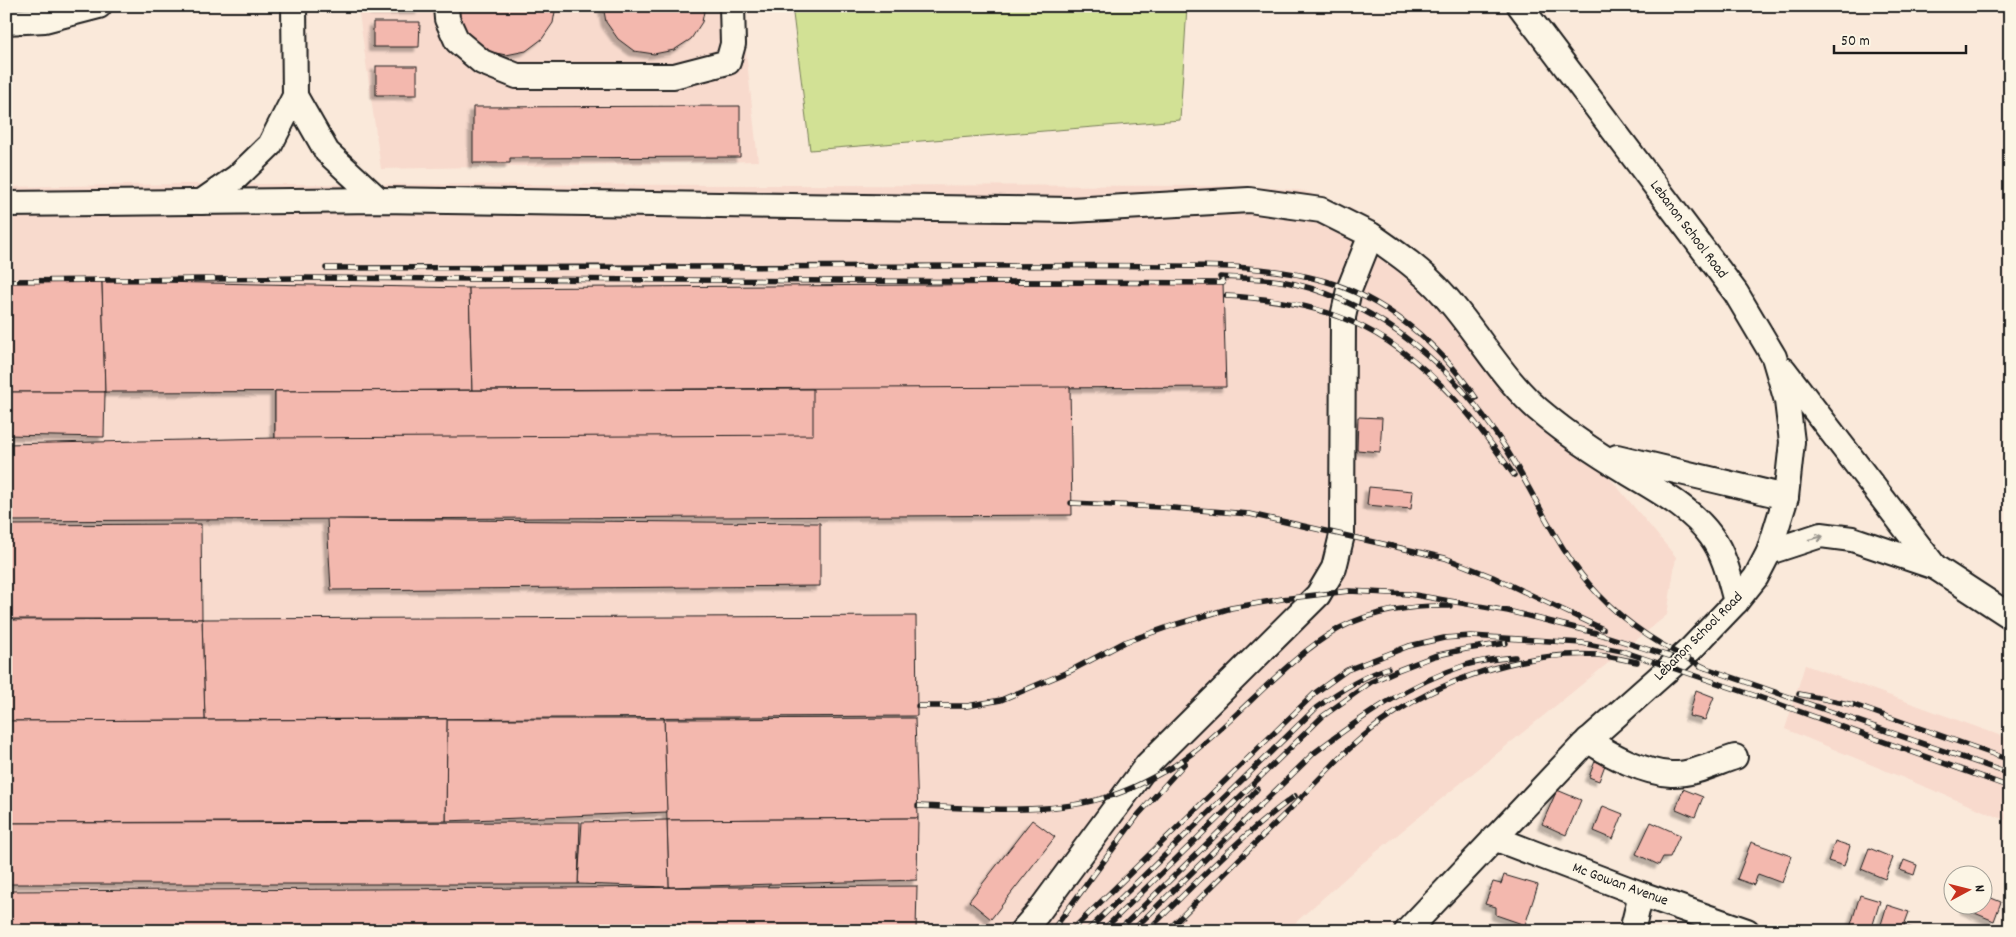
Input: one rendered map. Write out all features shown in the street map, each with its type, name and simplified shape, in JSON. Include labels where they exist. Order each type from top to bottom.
[{"type":"street","points":[[6,22],[45,20],[99,6]]},
{"type":"street","points":[[201,202],[237,177],[270,145],[295,96],[294,6]]},
{"type":"street","points":[[446,6],[447,19],[457,41],[482,62],[517,76],[674,76],[728,62],[733,44],[732,6]]},
{"type":"street","name":"Lebanon School Road","points":[[1406,931],[1588,740],[1691,649],[1736,602],[1756,577],[1770,552],[1786,498],[1792,442],[1787,401],[1774,357],[1736,293],[1520,6]]},
{"type":"street","points":[[295,96],[327,152],[379,200]]},
{"type":"street","points":[[6,204],[379,200],[1071,210],[1249,200],[1321,210],[1371,235],[1413,264],[1444,294],[1527,400],[1594,452],[1656,489],[1688,512],[1711,536],[1726,566],[1736,602]]},
{"type":"street","points":[[1022,931],[1037,914],[1147,765],[1318,595],[1334,568],[1342,535],[1343,317],[1349,290],[1371,235]]},
{"type":"street","points":[[1774,357],[1935,567]]},
{"type":"street","points":[[1594,452],[1786,498]]},
{"type":"street","points":[[1770,552],[1821,535],[1852,539],[1935,567],[2010,616]]},
{"type":"street","points":[[1588,740],[1606,753],[1641,767],[1671,774],[1689,772],[1735,757]]},
{"type":"street","name":"Mc Gowan Avenue","points":[[1494,838],[1641,894],[1747,931]]},
{"type":"street","points":[[1632,931],[1641,894]]},
{"type":"shaded area","points":[[358,6],[741,6],[758,161],[381,169]]},
{"type":"shaded area","points":[[182,184],[1250,186],[1304,191],[1352,209],[1440,275],[1676,557],[1667,615],[1359,866],[1286,931],[6,931],[6,187]]},
{"type":"shaded area","points":[[1805,665],[2010,739],[2010,822],[1785,729]]},
{"type":"green space","points":[[792,6],[1187,6],[1180,120],[810,150]]},
{"type":"building","points":[[375,6],[420,6],[420,10],[375,10]]},
{"type":"building","points":[[455,6],[556,6],[553,23],[542,39],[526,51],[506,55],[486,51],[469,40],[458,23]]},
{"type":"building","points":[[603,6],[705,6],[702,22],[691,39],[674,50],[654,54],[634,51],[618,39],[606,22]]},
{"type":"building","points":[[373,22],[420,22],[419,47],[373,47]]},
{"type":"building","points":[[376,66],[417,66],[417,95],[376,95]]},
{"type":"building","points":[[740,106],[740,157],[510,158],[510,163],[473,163],[473,107]]},
{"type":"building","points":[[6,281],[102,281],[105,392],[6,392]]},
{"type":"building","points":[[102,281],[469,288],[472,391],[105,392]]},
{"type":"building","points":[[1223,283],[1226,387],[472,391],[469,288]]},
{"type":"building","points":[[1070,387],[1072,515],[6,521],[6,444],[275,438],[275,391]]},
{"type":"building","points":[[813,389],[813,435],[275,438],[275,391]]},
{"type":"building","points":[[6,392],[105,392],[104,437],[6,435]]},
{"type":"building","points":[[1358,417],[1382,418],[1380,452],[1357,450]]},
{"type":"building","points":[[1369,487],[1413,491],[1411,509],[1367,505]]},
{"type":"building","points":[[327,519],[820,523],[820,586],[331,590]]},
{"type":"building","points":[[201,524],[202,619],[6,619],[6,525]]},
{"type":"building","points":[[916,616],[917,716],[205,720],[202,619]]},
{"type":"building","points":[[202,619],[205,720],[6,721],[6,620]]},
{"type":"building","points":[[1696,690],[1714,697],[1705,720],[1689,716]]},
{"type":"building","points":[[915,718],[918,818],[667,820],[664,719]]},
{"type":"building","points":[[447,719],[664,719],[667,812],[446,821]]},
{"type":"building","points":[[447,719],[446,821],[6,823],[6,721]]},
{"type":"building","points":[[1595,761],[1605,765],[1599,781],[1589,777]]},
{"type":"building","points":[[1683,789],[1703,797],[1695,817],[1676,809]]},
{"type":"building","points":[[1557,790],[1581,800],[1566,835],[1542,824]]},
{"type":"building","points":[[1603,806],[1623,814],[1613,839],[1594,831]]},
{"type":"building","points":[[918,818],[917,880],[669,887],[667,820]]},
{"type":"building","points":[[667,820],[669,887],[578,884],[582,822]]},
{"type":"building","points":[[1032,820],[1055,837],[991,919],[969,901]]},
{"type":"building","points":[[580,822],[578,884],[6,884],[6,823]]},
{"type":"building","points":[[1651,822],[1680,835],[1670,857],[1663,857],[1659,865],[1636,854]]},
{"type":"building","points":[[1835,841],[1850,846],[1844,866],[1828,861]]},
{"type":"building","points":[[1751,842],[1791,856],[1782,883],[1758,874],[1754,885],[1737,879]]},
{"type":"building","points":[[1869,848],[1893,858],[1885,879],[1861,869]]},
{"type":"building","points":[[1904,860],[1917,865],[1914,875],[1900,870]]},
{"type":"building","points":[[1504,875],[1538,885],[1525,925],[1496,915],[1496,907],[1485,904],[1493,882],[1501,884]]},
{"type":"building","points":[[917,886],[916,931],[6,931],[6,891]]},
{"type":"building","points":[[1860,895],[1880,901],[1871,931],[1849,931]]},
{"type":"building","points":[[1994,899],[2001,902],[1994,921],[1977,914],[1994,914]]},
{"type":"building","points":[[1887,905],[1909,912],[1902,931],[1879,931]]},
{"type":"building","points":[[1908,927],[1921,931],[1907,931]]},
{"type":"railway","points":[[326,268],[1206,266],[1264,269],[1302,275],[1345,288],[1389,311],[1428,342],[1462,378],[1476,398]]},
{"type":"railway","points":[[6,281],[299,278],[1223,283],[1220,277],[1267,279],[1295,284],[1327,294],[1358,307],[1387,324],[1439,366],[1463,391],[1503,444],[1558,541],[1583,577],[1598,594],[1635,627],[1676,653],[1706,668]]},
{"type":"railway","points":[[1226,296],[1265,299],[1300,305],[1332,314],[1361,326],[1389,342],[1416,362],[1442,386],[1474,421],[1514,475]]},
{"type":"railway","points":[[1071,503],[1250,514],[1445,558],[1493,577],[1603,629]]},
{"type":"railway","points":[[918,706],[967,706],[1001,700],[1070,671],[1125,642],[1174,625],[1231,608],[1282,599],[1349,591],[1409,594],[1508,611],[1596,633],[1672,657]]},
{"type":"railway","points":[[918,806],[990,809],[1039,808],[1087,802],[1123,792],[1143,783],[1188,757],[1310,648],[1340,628],[1365,617],[1393,610],[1450,606]]},
{"type":"railway","points":[[1071,931],[1315,693],[1347,670],[1409,646],[1444,638],[1471,636],[1582,643],[1622,651],[1759,697],[2010,787]]},
{"type":"railway","points":[[1102,931],[1323,716],[1371,682],[1398,670],[1434,656],[1506,643]]},
{"type":"railway","points":[[1167,931],[1344,754],[1380,723],[1403,708],[1455,682],[1511,663],[1569,655],[1607,656],[1637,662]]},
{"type":"railway","points":[[1132,931],[1314,753],[1349,727],[1425,681],[1466,665],[1515,657]]},
{"type":"railway","points":[[1700,666],[2010,774]]},
{"type":"railway","points":[[1087,931],[1316,708],[1350,685],[1388,668]]},
{"type":"railway","points":[[1799,694],[1854,705],[2010,760]]},
{"type":"railway","points":[[1052,931],[1138,815],[1185,763]]},
{"type":"railway","points":[[1118,931],[1227,824],[1257,789]]},
{"type":"railway","points":[[1147,931],[1237,843],[1295,796]]}]
